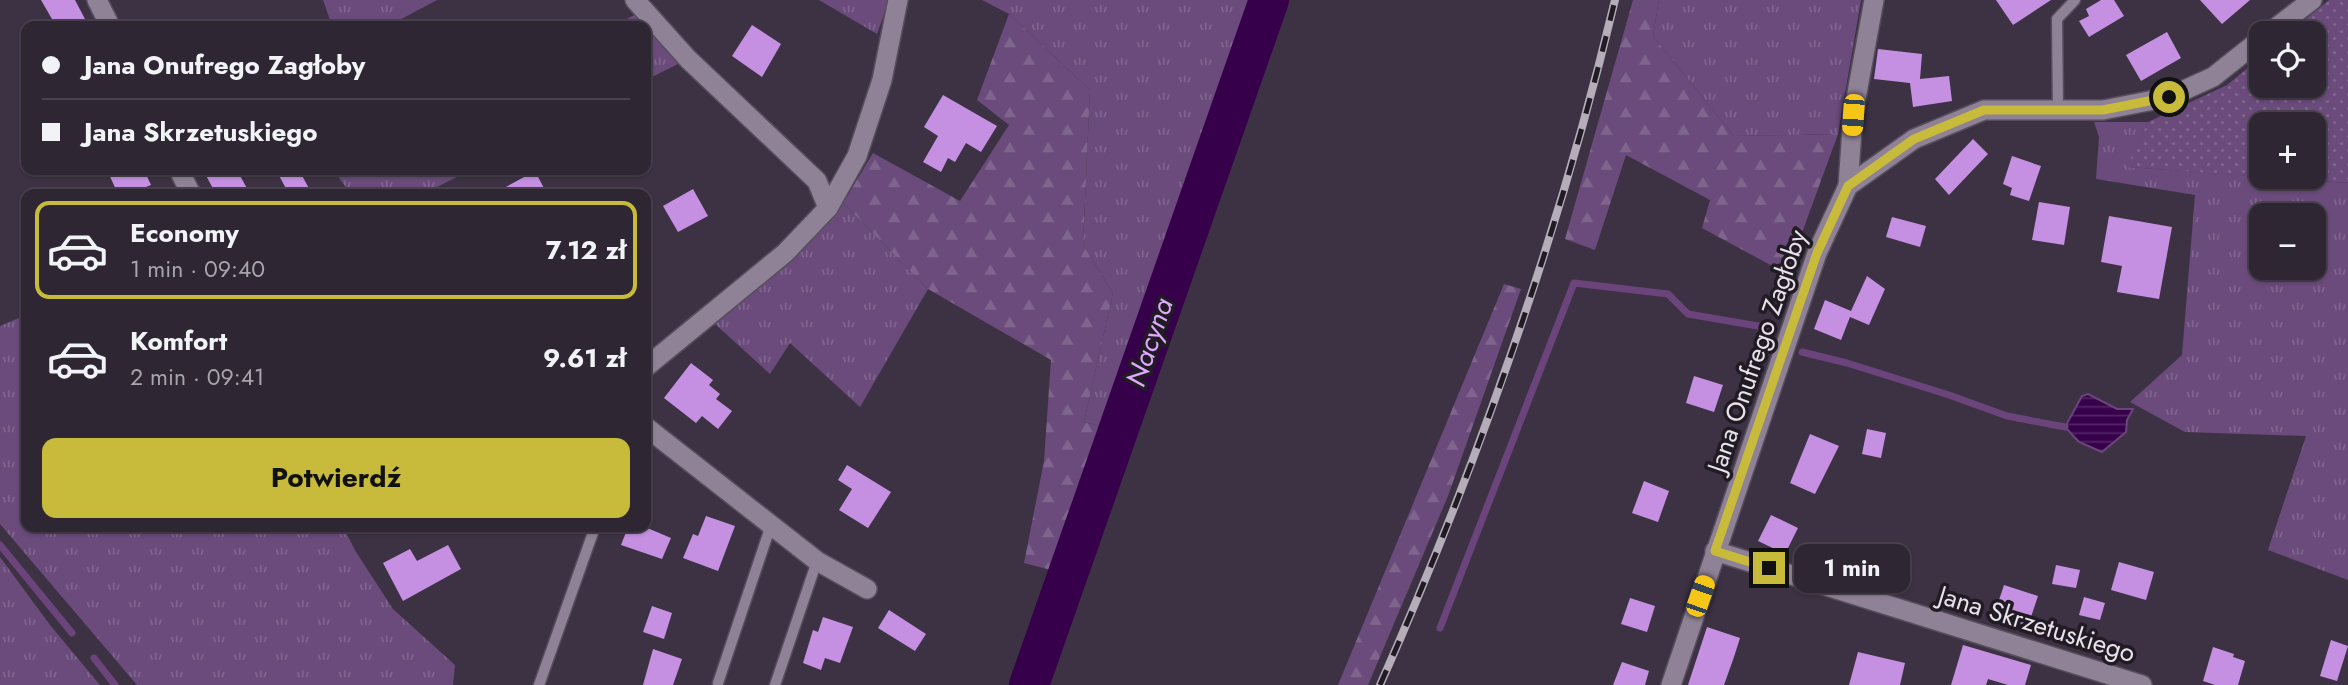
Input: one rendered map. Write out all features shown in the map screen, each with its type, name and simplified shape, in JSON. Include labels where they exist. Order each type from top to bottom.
[{"type":"street","points":[[97,0],[108,21]]},
{"type":"street","points":[[635,0],[688,59],[817,181],[828,208]]},
{"type":"street","points":[[651,362],[785,253],[828,208],[857,156],[882,80],[898,0]]},
{"type":"street","points":[[1848,186],[1853,115],[1874,0]]},
{"type":"street","points":[[2285,21],[2312,0]]},
{"type":"street","name":"Jana Onufrego Zagłoby","points":[[1671,685],[1817,253],[1848,186],[1914,139],[1984,110],[2103,110],[2169,97],[2213,77],[2249,48]]},
{"type":"street","points":[[651,431],[817,561],[867,589]]},
{"type":"street","name":"Jana Skrzetuskiego","points":[[1715,551],[2142,685]]},
{"type":"lane","points":[[2058,110],[2057,19],[2075,0]]},
{"type":"lane","points":[[718,683],[771,525]]},
{"type":"lane","points":[[539,685],[593,532]]},
{"type":"lane","points":[[775,685],[817,561]]},
{"type":"green space","points":[[323,0],[437,0],[397,21],[330,21]]},
{"type":"green space","points":[[819,0],[889,0],[877,34]]},
{"type":"green space","points":[[982,0],[1255,0],[1101,426],[1084,422],[1113,293],[1083,245],[1090,90],[1009,14]]},
{"type":"green space","points":[[1633,0],[1659,0],[1653,36],[1734,136],[1838,134],[1787,274],[1702,228],[1710,200],[1626,155],[1595,250],[1565,239]]},
{"type":"green space","points":[[1659,0],[1861,0],[1838,134],[1734,136],[1653,36]]},
{"type":"green space","points":[[2329,0],[2348,0],[2348,183],[2326,181],[2326,112],[2249,112],[2249,176],[2127,167],[2148,122],[2227,85],[2249,67],[2249,98],[2326,98],[2326,21],[2304,21]]},
{"type":"green space","points":[[638,13],[645,21],[623,21]]},
{"type":"green space","points":[[1009,14],[1090,90],[1083,245],[1113,293],[1084,422],[1101,426],[1051,570],[1024,563],[1044,461],[1051,360],[928,289],[843,203],[873,153],[960,201],[1009,125],[977,100]]},
{"type":"green space","points":[[651,28],[680,63],[651,78]]},
{"type":"green space","points":[[2094,122],[2148,122],[2128,167],[2249,176],[2249,189],[2326,189],[2326,181],[2348,183],[2348,580],[2268,550],[2306,436],[2185,432],[2130,402],[2182,355],[2195,195],[2096,179],[2099,137]]},
{"type":"green space","points":[[337,175],[461,175],[433,189],[347,189]]},
{"type":"green space","points":[[843,203],[928,289],[860,407],[790,343],[770,374],[715,324]]},
{"type":"green space","points":[[1504,284],[1521,289],[1448,496],[1368,685],[1338,685]]},
{"type":"green space","points":[[21,317],[21,532],[346,532],[393,609],[455,665],[453,685],[137,685],[0,524],[0,326]]},
{"type":"green space","points":[[0,557],[50,625],[100,685],[0,685]]},
{"type":"shaded area","points":[[2088,394],[2117,409],[2133,409],[2127,420],[2126,432],[2102,452],[2079,442],[2065,427],[2082,396]]},
{"type":"building","points":[[41,0],[75,0],[86,21],[53,21]]},
{"type":"building","points":[[1996,0],[2051,0],[2013,25]]},
{"type":"building","points":[[2101,0],[2114,0],[2124,16],[2089,37],[2079,21],[2089,16],[2086,9]]},
{"type":"building","points":[[2200,0],[2250,0],[2222,24]]},
{"type":"building","points":[[752,25],[781,44],[762,77],[732,56]]},
{"type":"building","points":[[2167,32],[2181,58],[2141,81],[2126,55]]},
{"type":"building","points":[[1878,49],[1922,54],[1920,79],[1949,76],[1952,101],[1913,107],[1910,83],[1874,79]]},
{"type":"building","points":[[943,95],[997,126],[981,152],[966,143],[955,162],[948,158],[941,172],[923,162],[938,136],[924,127]]},
{"type":"building","points":[[1973,139],[1988,154],[1949,195],[1935,179]]},
{"type":"building","points":[[2012,156],[2041,166],[2029,201],[2010,195],[2012,188],[2003,184]]},
{"type":"building","points":[[109,175],[146,175],[151,185],[141,189],[116,189]]},
{"type":"building","points":[[206,175],[240,175],[247,189],[213,189]]},
{"type":"building","points":[[279,175],[302,175],[309,189],[286,189]]},
{"type":"building","points":[[528,175],[537,175],[544,189],[502,189]]},
{"type":"building","points":[[693,189],[708,216],[678,232],[663,206]]},
{"type":"building","points":[[2039,202],[2070,207],[2064,245],[2032,240]]},
{"type":"building","points":[[2109,216],[2172,227],[2159,299],[2117,292],[2122,266],[2101,262]]},
{"type":"building","points":[[1892,217],[1926,226],[1920,247],[1886,237]]},
{"type":"building","points":[[1867,276],[1885,289],[1869,325],[1850,317],[1841,340],[1814,329],[1825,300],[1851,311]]},
{"type":"building","points":[[691,363],[713,380],[709,385],[720,394],[716,399],[732,411],[718,429],[702,416],[696,423],[664,398]]},
{"type":"building","points":[[1694,376],[1723,385],[1714,412],[1686,403]]},
{"type":"building","points":[[1867,429],[1886,433],[1881,458],[1862,454]]},
{"type":"building","points":[[1810,434],[1839,446],[1815,494],[1790,483]]},
{"type":"building","points":[[847,465],[891,492],[868,528],[839,510],[852,489],[838,480]]},
{"type":"building","points":[[1644,481],[1669,491],[1658,522],[1632,513]]},
{"type":"building","points":[[1771,515],[1798,528],[1785,554],[1758,541]]},
{"type":"building","points":[[706,516],[735,526],[718,571],[683,558],[693,534],[698,536]]},
{"type":"building","points":[[651,530],[671,538],[662,559],[621,545],[626,532],[651,532]]},
{"type":"building","points":[[448,545],[461,569],[403,601],[383,563],[410,549],[417,561]]},
{"type":"building","points":[[2119,562],[2154,572],[2146,600],[2111,590]]},
{"type":"building","points":[[2056,565],[2080,570],[2076,588],[2052,584]]},
{"type":"building","points":[[2004,585],[2038,596],[2028,626],[1994,615]]},
{"type":"building","points":[[2084,597],[2105,603],[2100,620],[2079,615]]},
{"type":"building","points":[[1630,598],[1655,606],[1647,632],[1621,624]]},
{"type":"building","points":[[652,606],[672,613],[664,639],[643,632]]},
{"type":"building","points":[[889,610],[926,634],[915,651],[878,628]]},
{"type":"building","points":[[823,617],[853,627],[840,663],[825,658],[821,670],[803,663],[813,630],[818,632]]},
{"type":"building","points":[[1707,627],[1740,638],[1734,657],[1724,685],[1688,685]]},
{"type":"building","points":[[2331,640],[2348,646],[2337,681],[2320,676]]},
{"type":"building","points":[[1963,645],[2031,665],[2025,685],[2008,685],[1988,679],[1986,685],[1951,685]]},
{"type":"building","points":[[2213,647],[2245,661],[2238,685],[2215,685],[2203,681]]},
{"type":"building","points":[[653,649],[682,659],[673,685],[643,685]]},
{"type":"building","points":[[1858,652],[1905,663],[1900,685],[1849,685]]},
{"type":"building","points":[[1622,662],[1649,671],[1645,685],[1613,685]]},
{"type":"waterway","name":"Nacyna","points":[[1029,685],[1269,0]]},
{"type":"waterway","points":[[1440,628],[1574,283],[1668,294],[1688,314],[1758,326],[1770,333]]},
{"type":"waterway","points":[[1802,352],[1847,363],[2007,416],[2065,427]]},
{"type":"waterway","points":[[0,545],[72,633]]},
{"type":"waterway","points":[[94,658],[115,685]]},
{"type":"railway","points":[[1380,685],[1450,517],[1513,348],[1568,176],[1615,0]]},
{"type":"route","points":[[1769,568],[1715,551],[1817,253],[1848,186],[1914,139],[1984,110],[2103,110],[2169,97]]}]
